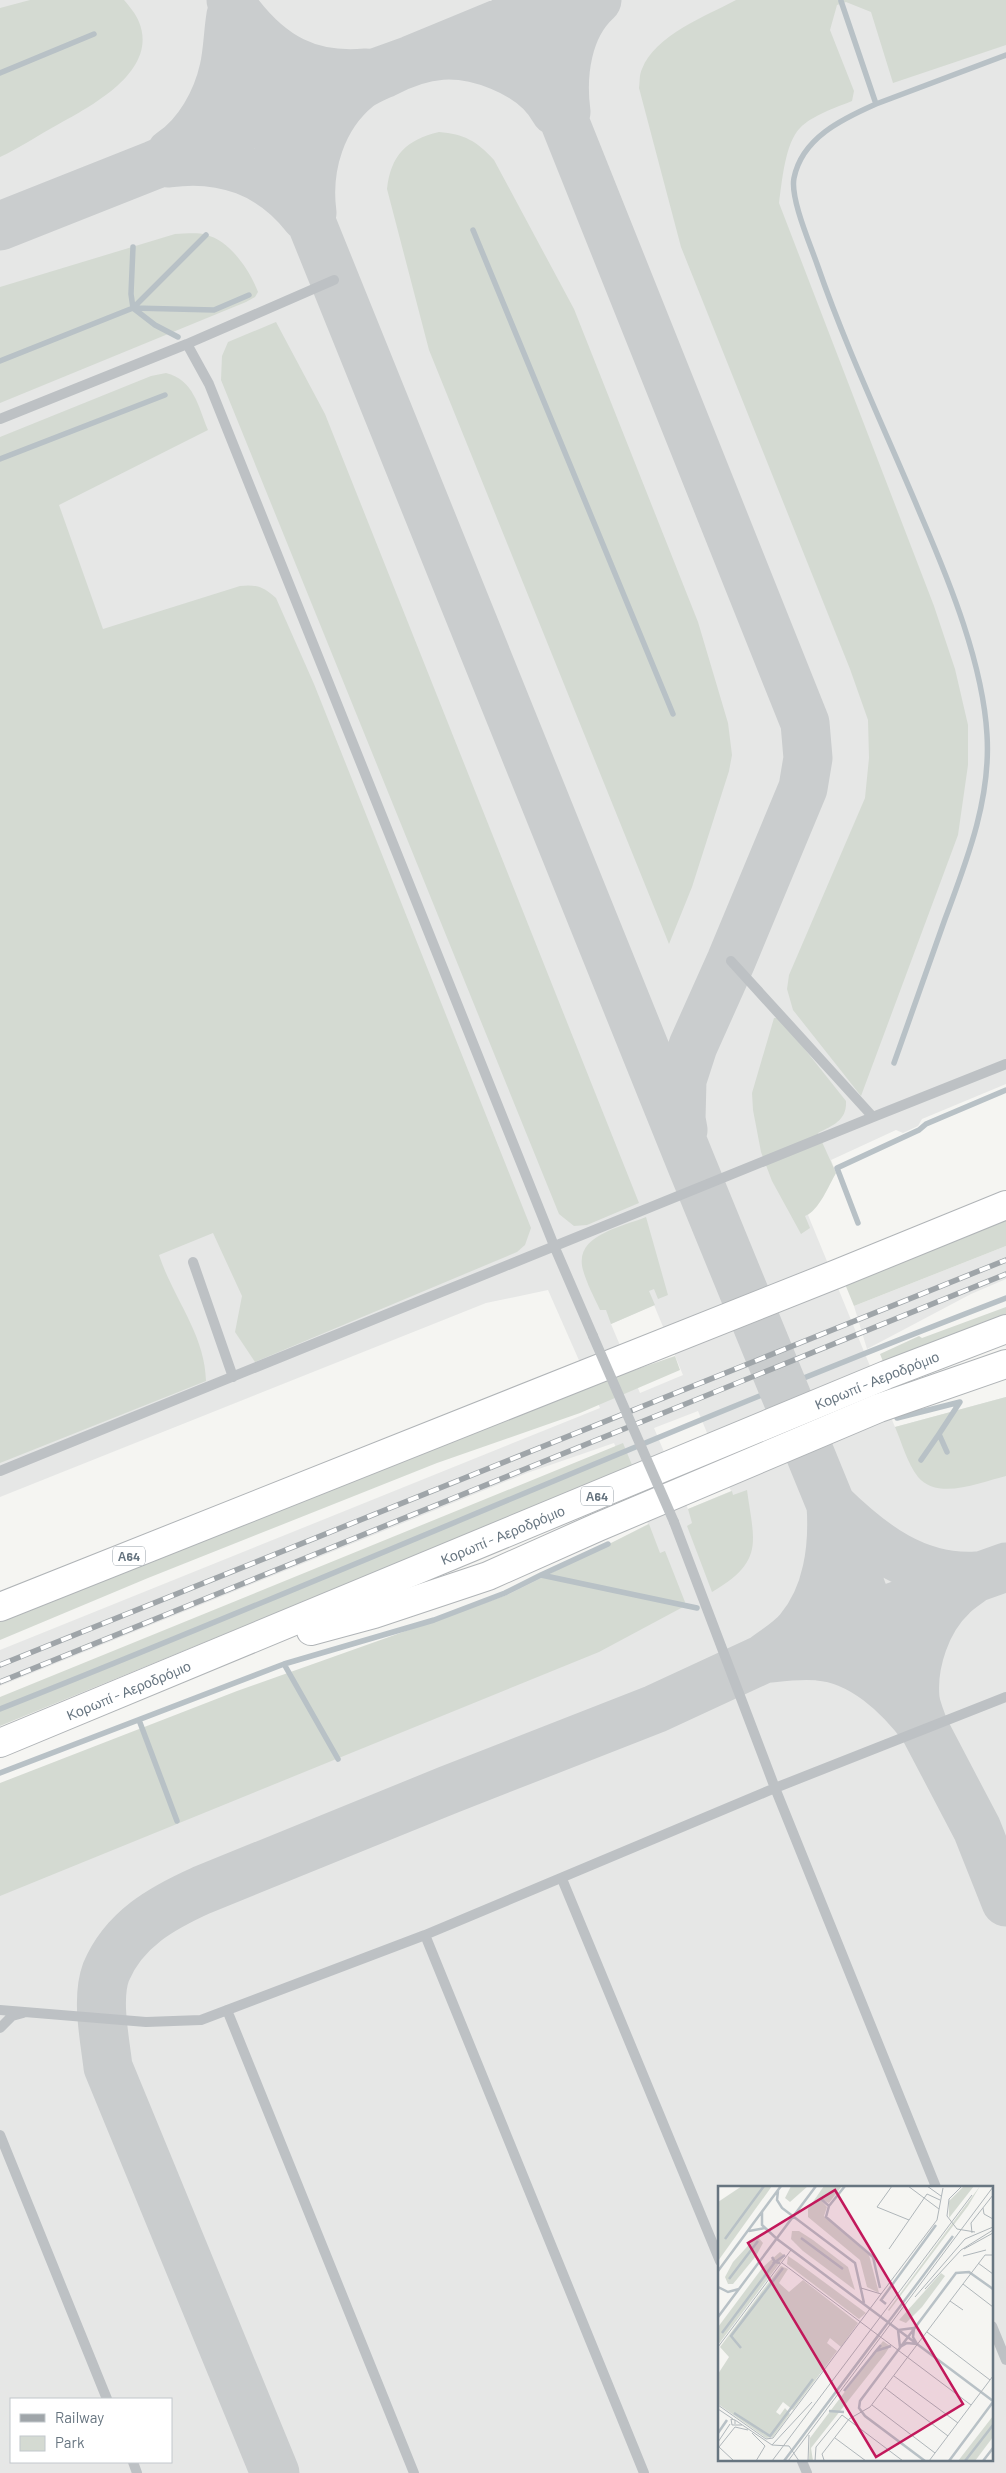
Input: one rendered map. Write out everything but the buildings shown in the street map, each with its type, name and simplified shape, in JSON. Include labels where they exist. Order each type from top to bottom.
[{"type":"highway","name":"Α64","points":[[0,1607],[1006,1205]]},
{"type":"highway","name":"Κορωπί - Αεροδρόμιο","points":[[0,1743],[877,1379],[1006,1328]]},
{"type":"highway","points":[[189,1666],[374,1614],[488,1576],[598,1527],[879,1408],[1006,1364]]},
{"type":"lane","points":[[0,419],[187,344],[334,280]]},
{"type":"lane","points":[[187,344],[210,384],[555,1248],[674,1522],[775,1788],[936,2186]]},
{"type":"lane","points":[[731,962],[873,1118]]},
{"type":"lane","points":[[0,1471],[1006,1064]]},
{"type":"lane","points":[[193,1262],[233,1377]]},
{"type":"lane","points":[[0,2010],[146,2022],[201,2020],[426,1935],[775,1788],[1006,1697]]},
{"type":"lane","points":[[562,1879],[718,2256]]},
{"type":"lane","points":[[426,1935],[644,2473]]},
{"type":"lane","points":[[227,2010],[414,2473]]},
{"type":"lane","points":[[0,2028],[12,2016],[29,2011]]},
{"type":"lane","points":[[0,2134],[107,2398]]},
{"type":"lane","points":[[994,2331],[1006,2360]]},
{"type":"lane","points":[[801,2460],[807,2473]]},
{"type":"shaded area","points":[[0,0],[1006,0],[1006,1084],[922,1119],[918,1126],[903,1133],[896,1130],[831,1160],[836,1173],[820,1200],[808,1215],[895,1427],[1006,1397],[1006,2473],[0,2473],[0,1824],[326,1694],[648,1524],[614,1443],[527,1473],[0,1686],[0,1650],[600,1408],[548,1290],[486,1303],[0,1497]],"holes":[[[654,1305],[683,1375],[640,1393],[611,1324]],[[698,1411],[731,1491],[688,1509],[654,1428]]]},
{"type":"shaded area","points":[[1006,1246],[1006,1279],[971,1294],[867,1349],[854,1306]]},
{"type":"green space","points":[[30,0],[124,0],[138,19],[143,40],[139,56],[131,71],[118,85],[87,108],[0,157],[0,8]]},
{"type":"green space","points":[[736,0],[1006,0],[1006,45],[893,83],[871,12],[846,2],[837,5],[830,30],[854,91],[852,101],[817,116],[800,128],[791,143],[781,185],[779,203],[934,606],[955,669],[968,725],[968,765],[958,835],[861,1096],[793,1010],[787,989],[789,975],[865,798],[869,758],[868,720],[850,669],[681,247],[639,88],[642,69],[658,46],[683,28]]},
{"type":"green space","points":[[439,132],[463,137],[476,143],[494,160],[574,309],[698,622],[728,723],[732,755],[729,771],[692,887],[669,944],[429,350],[387,189],[392,167],[402,151],[427,135]]},
{"type":"green space","points":[[175,234],[202,234],[223,243],[238,258],[250,275],[258,292],[255,297],[0,403],[0,287]]},
{"type":"green space","points":[[276,322],[325,414],[639,1203],[587,1225],[574,1226],[559,1214],[221,380],[222,356],[228,342]]},
{"type":"green space","points":[[166,373],[183,381],[189,388],[198,403],[208,430],[59,505],[103,629],[240,586],[251,585],[260,587],[276,598],[314,684],[531,1228],[525,1245],[517,1252],[255,1362],[235,1332],[242,1296],[213,1233],[159,1255],[200,1348],[206,1381],[0,1463],[0,437],[151,376]]},
{"type":"green space","points":[[774,1018],[780,1018],[846,1101],[846,1108],[842,1117],[818,1133],[836,1173],[815,1209],[805,1216],[810,1228],[801,1234],[772,1181],[761,1152],[753,1110],[752,1093]]},
{"type":"green space","points":[[1006,1216],[1006,1246],[854,1306],[845,1284]]},
{"type":"green space","points":[[646,1217],[668,1295],[658,1299],[654,1289],[649,1291],[655,1305],[611,1324],[606,1310],[600,1310],[586,1280],[582,1258],[585,1248],[592,1240],[602,1234]]},
{"type":"green space","points":[[1006,1307],[1006,1318],[884,1364],[880,1354],[919,1336],[922,1338]]},
{"type":"green space","points":[[675,1356],[680,1370],[580,1413],[437,1463],[148,1578],[0,1640],[0,1622],[420,1450],[589,1386]]},
{"type":"green space","points":[[1006,1397],[1006,1476],[960,1488],[948,1489],[926,1484],[918,1477],[908,1459],[895,1427]]},
{"type":"green space","points":[[623,1443],[632,1465],[543,1504],[0,1726],[0,1697]]},
{"type":"green space","points":[[747,1490],[752,1524],[752,1549],[748,1560],[741,1570],[729,1581],[712,1592],[687,1526],[692,1523],[688,1509],[732,1491],[733,1495]]},
{"type":"green space","points":[[649,1524],[660,1553],[665,1551],[685,1602],[683,1607],[599,1652],[0,1896],[0,1783],[237,1691],[507,1595]]},
{"type":"waterway","points":[[841,1],[876,104],[1006,55]]},
{"type":"waterway","points":[[0,73],[94,34]]},
{"type":"waterway","points":[[876,104],[837,123],[814,141],[798,164],[794,178],[795,197],[841,329],[933,543],[964,624],[979,680],[987,735],[985,782],[976,829],[894,1063]]},
{"type":"waterway","points":[[473,230],[673,714]]},
{"type":"waterway","points":[[133,308],[206,235]]},
{"type":"waterway","points":[[0,361],[133,308],[131,294],[133,247]]},
{"type":"waterway","points":[[178,337],[155,325],[133,308],[214,310],[249,295]]},
{"type":"waterway","points":[[0,459],[165,395]]},
{"type":"waterway","points":[[858,1223],[837,1168],[919,1130],[926,1124],[1006,1090]]},
{"type":"waterway","points":[[0,1709],[252,1607],[754,1398],[1006,1298]]},
{"type":"waterway","points":[[897,1418],[960,1402],[939,1434]]},
{"type":"waterway","points":[[921,1460],[939,1434],[947,1452]]},
{"type":"waterway","points":[[608,1544],[541,1575],[697,1608]]},
{"type":"waterway","points":[[0,1773],[284,1664],[434,1620],[505,1593],[541,1575]]},
{"type":"waterway","points":[[284,1664],[338,1759]]},
{"type":"waterway","points":[[139,1720],[177,1821]]},
{"type":"taxiway","points":[[231,0],[268,115],[831,1505],[871,1615],[924,1728],[977,1829],[1006,1902]]},
{"type":"taxiway","points":[[516,0],[805,723],[808,758],[803,788],[731,961],[693,1046],[682,1080],[681,1119],[683,1130]]},
{"type":"taxiway","points":[[0,226],[154,165],[322,92],[411,60],[556,0]]},
{"type":"taxiway","points":[[566,112],[565,82],[568,52],[579,24],[597,0]]},
{"type":"taxiway","points":[[237,12],[263,41],[293,61],[309,68],[327,72],[345,74],[366,73]]},
{"type":"taxiway","points":[[171,153],[181,146],[198,127],[217,93],[225,63],[231,15]]},
{"type":"taxiway","points":[[312,213],[311,178],[314,161],[319,144],[334,113],[358,87],[400,66],[428,57],[442,55],[456,55],[485,61],[500,66],[532,84],[545,96],[555,111]]},
{"type":"taxiway","points":[[168,163],[208,162],[245,170],[262,178],[278,189],[306,217]]},
{"type":"taxiway","points":[[831,1505],[879,1546],[915,1566],[955,1576],[977,1576],[943,1605],[928,1629],[923,1643],[916,1671],[915,1685],[917,1710],[924,1728],[891,1692],[864,1671],[850,1664],[811,1655],[763,1659],[787,1642],[799,1630],[817,1602],[823,1587],[830,1554],[831,1505]]},
{"type":"taxiway","points":[[275,2473],[108,2067],[101,2007],[103,1983],[106,1972],[123,1944],[134,1932],[159,1913],[202,1890],[448,1790],[655,1709],[763,1659],[871,1615],[1006,1567]]},
{"type":"railway","points":[[0,1665],[1006,1260]]},
{"type":"railway","points":[[0,1682],[1006,1274]]}]
